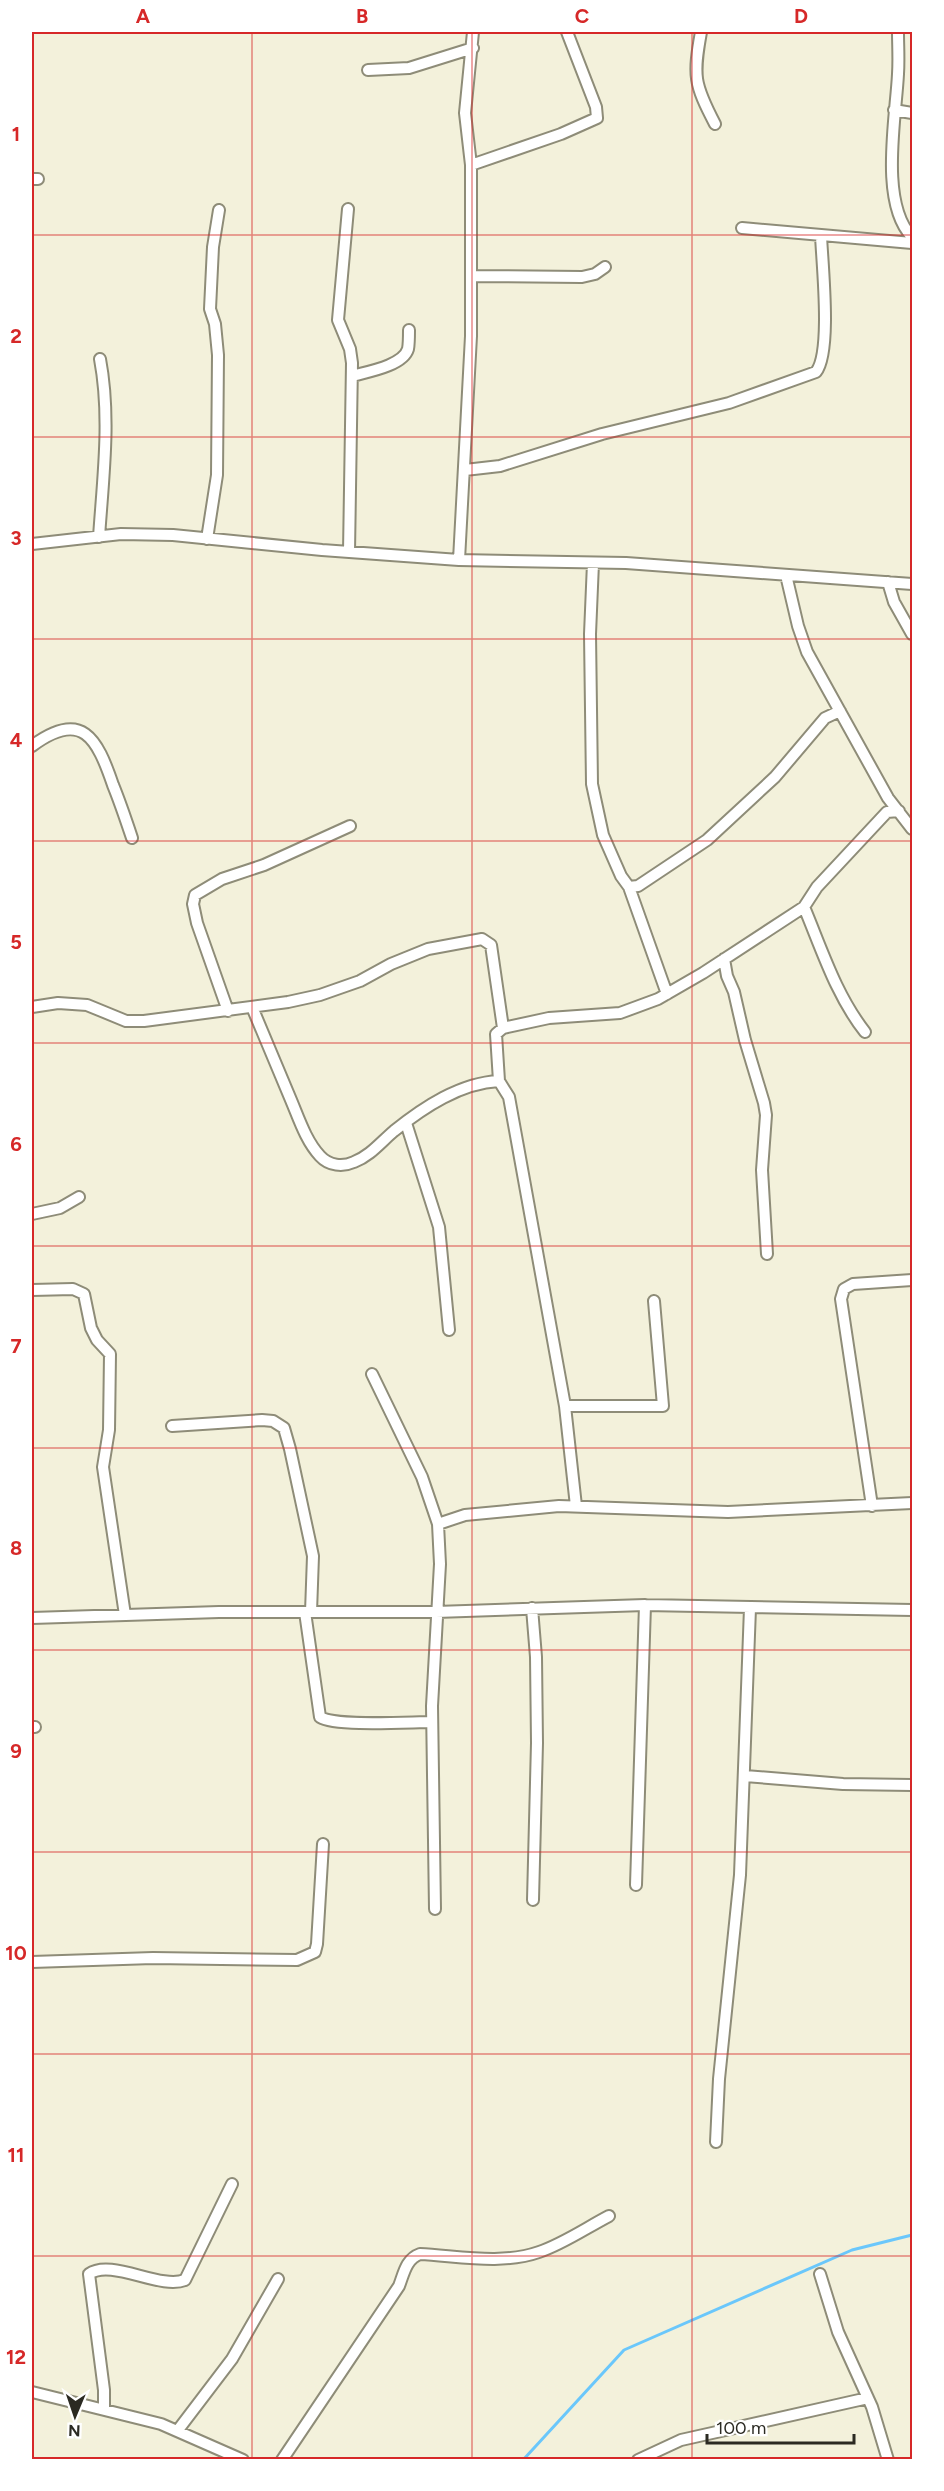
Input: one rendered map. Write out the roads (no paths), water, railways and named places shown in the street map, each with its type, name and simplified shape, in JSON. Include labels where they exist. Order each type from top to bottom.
[{"type":"street","points":[[459,560],[465,470],[471,276],[471,165],[465,113],[473,32]]},
{"type":"street","points":[[471,165],[550,138],[597,118],[596,107],[567,32]]},
{"type":"street","points":[[701,32],[695,76],[701,98],[715,124]]},
{"type":"street","points":[[898,32],[892,141],[895,199],[908,233],[912,237]]},
{"type":"street","points":[[368,70],[409,68],[473,48]]},
{"type":"street","points":[[894,110],[912,113]]},
{"type":"street","points":[[348,209],[338,320],[350,349],[352,376],[349,552]]},
{"type":"street","points":[[207,539],[217,475],[218,356],[215,324],[210,309],[213,247],[219,210]]},
{"type":"street","points":[[742,228],[912,243]]},
{"type":"street","points":[[465,470],[500,466],[602,434],[729,403],[816,372],[820,360],[825,312],[821,235]]},
{"type":"street","points":[[471,276],[582,278],[595,274],[605,267]]},
{"type":"street","points":[[352,376],[387,366],[401,359],[408,350],[409,330]]},
{"type":"street","points":[[99,537],[105,432],[104,381],[100,359]]},
{"type":"street","points":[[32,544],[150,534],[459,560],[626,563],[912,584]]},
{"type":"street","points":[[593,563],[590,634],[592,784],[603,835],[621,876],[629,887],[667,994]]},
{"type":"street","points":[[786,575],[801,639],[880,784],[904,812],[912,829]]},
{"type":"street","points":[[888,582],[894,602],[912,634]]},
{"type":"street","points":[[629,887],[638,886],[707,840],[775,777],[825,718],[840,711]]},
{"type":"street","points":[[32,746],[47,734],[66,729],[85,733],[93,739],[110,775],[132,838]]},
{"type":"street","points":[[576,1506],[565,1406],[508,1097],[499,1081],[496,1034],[504,1028],[549,1018],[620,1013],[649,1004],[804,907],[817,887],[886,812],[904,812]]},
{"type":"street","points":[[228,1011],[197,922],[193,904],[195,895],[222,879],[264,865],[350,826]]},
{"type":"street","points":[[804,907],[849,1011],[865,1032]]},
{"type":"street","points":[[32,1006],[58,1003],[87,1005],[126,1021],[165,1020],[228,1011],[320,995],[360,981],[391,964],[428,949],[482,939],[491,945],[504,1028]]},
{"type":"street","points":[[724,959],[766,1115],[762,1170],[767,1254]]},
{"type":"street","points":[[713,966],[727,976]]},
{"type":"street","points":[[252,1007],[304,1131],[320,1156],[326,1161],[344,1165],[357,1161],[369,1154],[405,1123],[463,1087],[480,1082],[499,1081]]},
{"type":"street","points":[[405,1123],[439,1227],[449,1330]]},
{"type":"street","points":[[32,1214],[60,1208],[79,1197]]},
{"type":"street","points":[[872,1506],[841,1299],[844,1288],[853,1284],[912,1280]]},
{"type":"street","points":[[32,1290],[73,1289],[84,1294],[91,1328],[97,1340],[110,1354],[111,1411],[104,1467],[125,1615]]},
{"type":"street","points":[[565,1406],[663,1406],[654,1301]]},
{"type":"street","points":[[372,1374],[422,1477],[438,1524],[440,1564],[432,1722],[435,1909]]},
{"type":"street","points":[[172,1426],[262,1420],[273,1421],[284,1428],[313,1556],[308,1612],[320,1717],[328,1720],[432,1722]]},
{"type":"street","points":[[438,1524],[465,1515],[576,1506],[668,1512],[728,1512],[912,1503]]},
{"type":"street","points":[[32,1618],[308,1612],[436,1612],[645,1605],[912,1610]]},
{"type":"street","points":[[636,1885],[645,1605]]},
{"type":"street","points":[[532,1608],[536,1657],[537,1743],[533,1900]]},
{"type":"street","points":[[716,2142],[719,2079],[740,1875],[750,1608]]},
{"type":"street","points":[[744,1776],[843,1784],[912,1785]]},
{"type":"street","points":[[32,1962],[153,1959],[297,1960],[307,1958],[315,1952],[317,1944],[323,1844]]},
{"type":"street","points":[[104,2409],[104,2390],[89,2274],[109,2271],[164,2281],[185,2280],[232,2184]]},
{"type":"street","points":[[282,2460],[399,2286],[409,2260],[414,2256],[420,2254],[503,2259],[528,2255],[541,2252],[609,2216]]},
{"type":"street","points":[[820,2274],[838,2332],[867,2398],[888,2460]]},
{"type":"street","points":[[178,2430],[232,2359],[278,2279]]},
{"type":"street","points":[[32,2392],[178,2430],[194,2440],[243,2460]]},
{"type":"street","points":[[638,2460],[681,2440],[867,2398]]},
{"type":"waterway","points":[[523,2460],[624,2350],[852,2250],[912,2235]]}]
